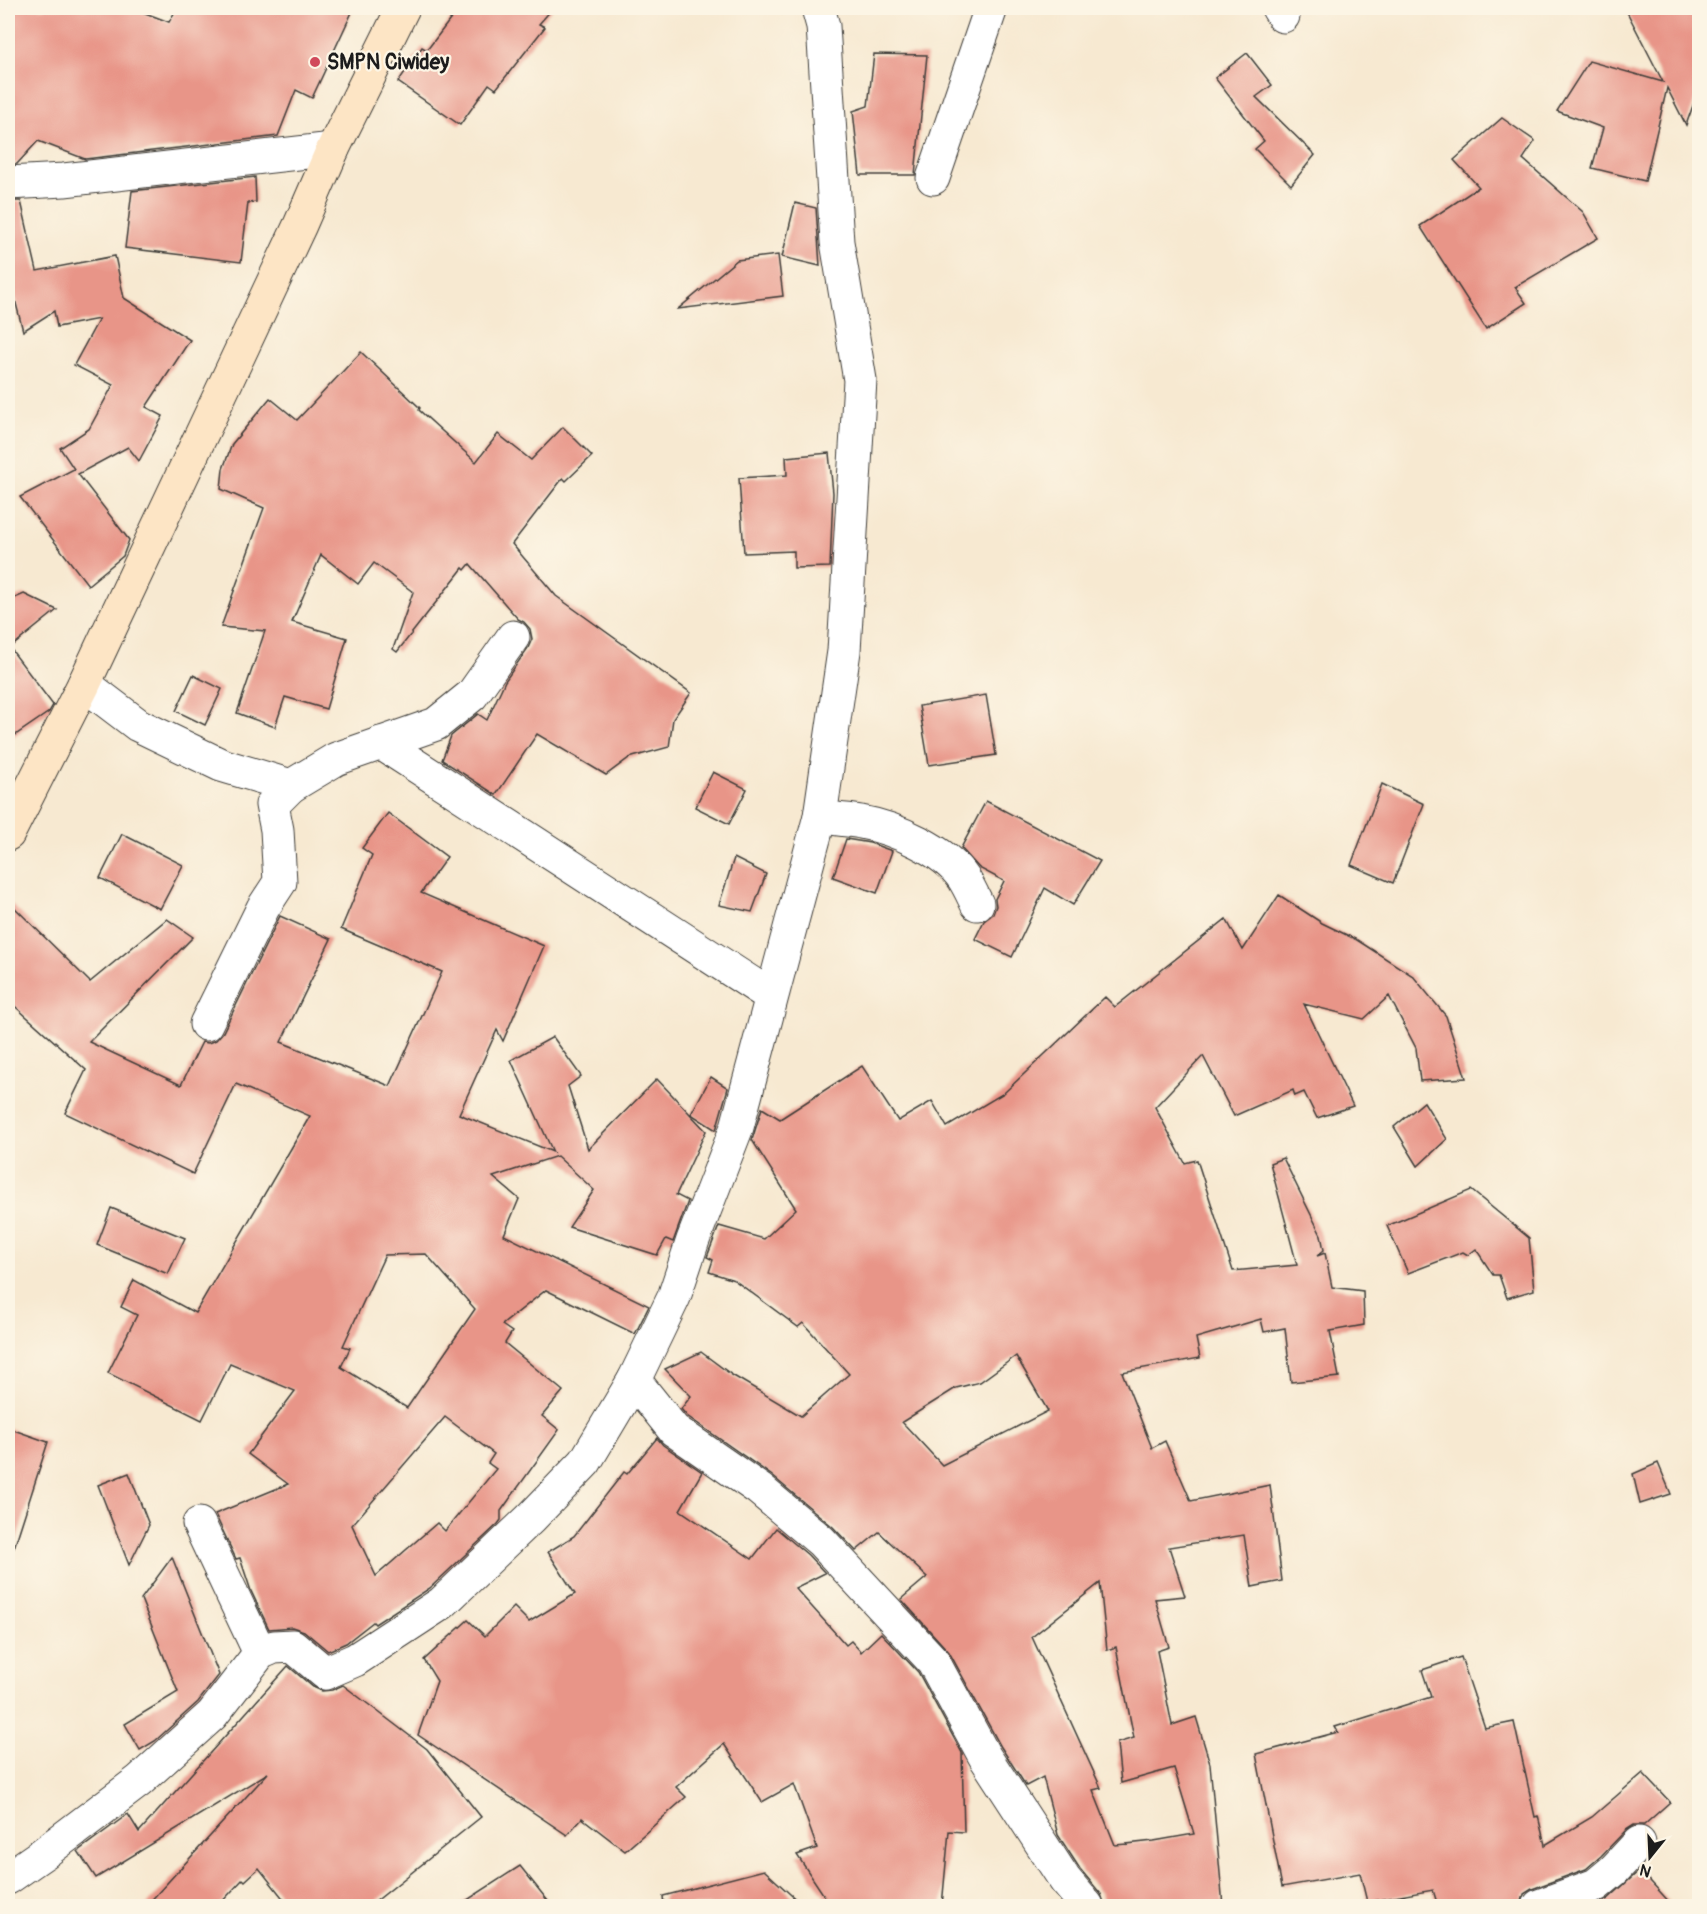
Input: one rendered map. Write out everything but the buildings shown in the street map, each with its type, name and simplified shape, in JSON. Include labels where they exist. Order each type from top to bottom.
[{"type":"street","points":[[8,834],[84,684],[300,225],[333,148],[403,8]]},
{"type":"street","points":[[8,1878],[139,1781],[212,1715],[260,1653],[273,1647],[292,1646],[325,1673],[355,1660],[442,1603],[531,1518],[585,1462],[634,1380],[674,1297],[693,1240],[737,1127],[820,816],[844,651],[860,380],[837,242],[824,26],[818,8]]},
{"type":"street","points":[[933,178],[991,8]]},
{"type":"street","points":[[8,183],[64,180],[333,148]]},
{"type":"street","points":[[206,1023],[263,908],[280,882],[277,830],[272,805],[291,786],[336,759],[436,724],[472,694],[513,637]]},
{"type":"street","points":[[84,684],[138,725],[221,765],[291,786]]},
{"type":"street","points":[[381,743],[771,996]]},
{"type":"street","points":[[820,816],[861,822],[892,830],[918,842],[944,860],[963,878],[977,904]]},
{"type":"street","points":[[634,1380],[674,1430],[759,1489],[821,1541],[933,1661],[985,1757],[1065,1880],[1087,1906]]},
{"type":"street","points":[[199,1524],[260,1653]]},
{"type":"street","points":[[1539,1906],[1596,1885],[1614,1870],[1639,1843]]},
{"type":"place","name":"SMPN Ciwidey","points":[[315,62]]}]
